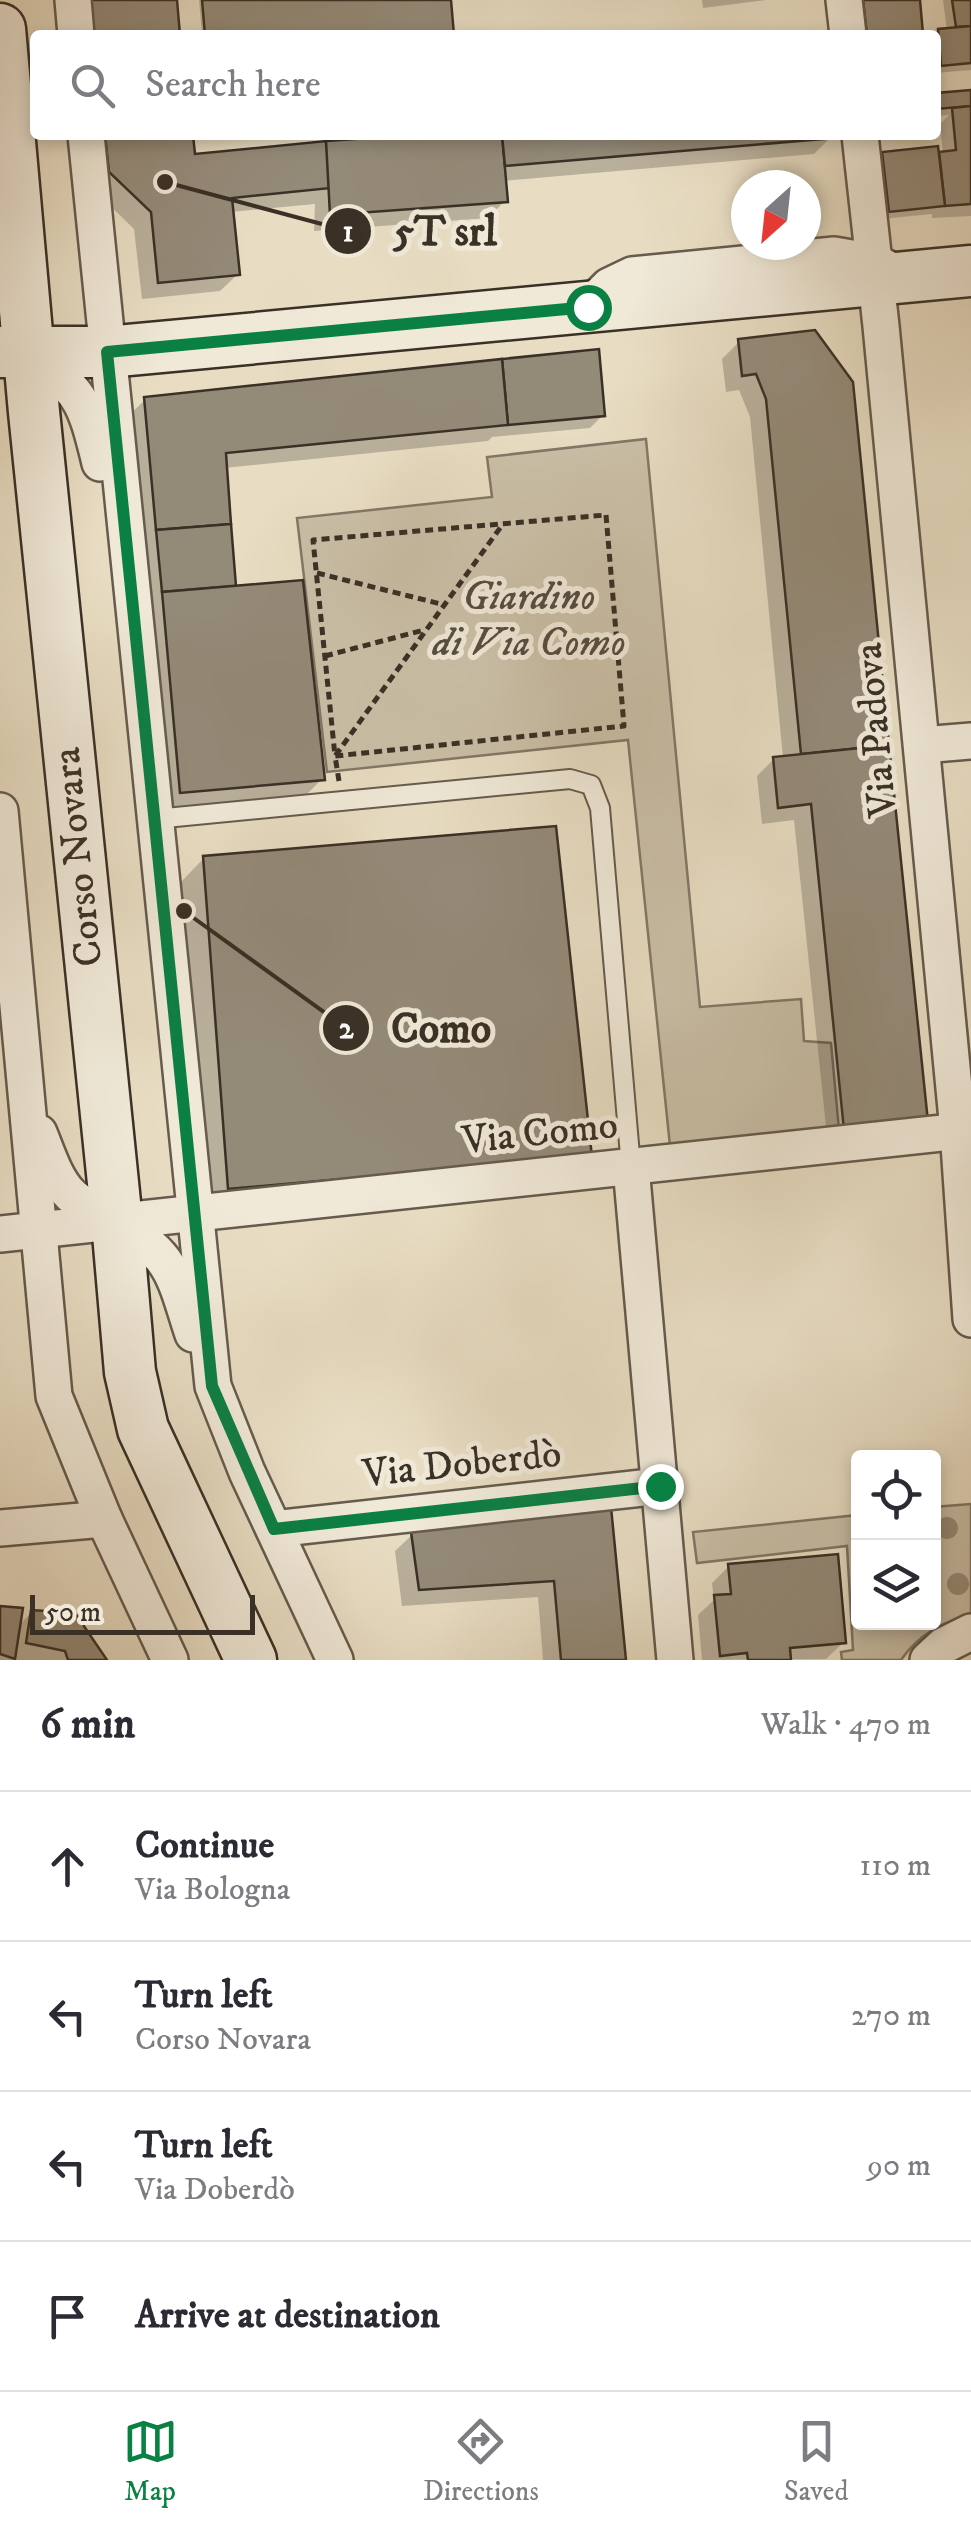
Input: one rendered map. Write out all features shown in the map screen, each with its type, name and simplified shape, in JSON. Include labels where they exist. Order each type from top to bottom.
[{"type":"main road","name":"Corso Novara","points":[[0,29],[10,344],[118,1222],[130,1372],[144,1428],[251,1660]]},
{"type":"main road","points":[[10,344],[107,352],[588,307],[878,288],[971,271]]},
{"type":"street","points":[[73,0],[76,30]]},
{"type":"street","points":[[844,0],[847,30]]},
{"type":"street","name":"Corso Novara","points":[[86,140],[212,1386],[335,1660]]},
{"type":"street","name":"Via Padova","points":[[861,140],[964,1130],[971,1319]]},
{"type":"street","points":[[878,288],[900,301],[971,295]]},
{"type":"street","points":[[10,344],[68,383],[81,400],[126,540]]},
{"type":"street","points":[[922,745],[971,741]]},
{"type":"street","name":"Corso Novara","points":[[0,811],[54,1396],[104,1519],[170,1660]]},
{"type":"street","points":[[27,1108],[60,1180],[71,1194],[118,1222],[160,1256],[170,1272],[212,1386]]},
{"type":"street","name":"Via Como","points":[[0,1234],[964,1130]]},
{"type":"street","points":[[631,1168],[675,1660]]},
{"type":"street","name":"Via Doberdò","points":[[274,1529],[660,1486]]},
{"type":"street","points":[[0,1528],[104,1519]]},
{"type":"street","points":[[928,1660],[944,1646],[971,1632]]},
{"type":"lane","points":[[155,819],[570,779],[591,785],[600,808],[631,1168]]},
{"type":"path","points":[[606,515],[624,726],[335,756],[313,540],[606,515]]},
{"type":"path","points":[[335,756],[503,524]]},
{"type":"path","points":[[316,573],[445,604]]},
{"type":"path","points":[[325,656],[427,629]]},
{"type":"green space","name":"Giardino di Via Como","points":[[646,439],[700,1007],[801,999],[804,1041],[831,1043],[839,1130],[670,1146],[628,740],[327,772],[297,518],[492,497],[487,457]]},
{"type":"green space","points":[[971,1504],[971,1617],[941,1626],[941,1540],[941,1506]]},
{"type":"green space","points":[[851,1516],[851,1615],[847,1546],[697,1563],[693,1532]]},
{"type":"green space","points":[[852,1630],[934,1630],[901,1660],[842,1660],[841,1652],[853,1650]]},
{"type":"building","points":[[91,0],[177,0],[180,30],[94,30]]},
{"type":"building","points":[[202,0],[451,0],[454,30],[205,30]]},
{"type":"building","points":[[863,0],[920,0],[923,30],[866,30]]},
{"type":"building","points":[[952,0],[971,0],[971,26],[956,27]]},
{"type":"building","points":[[971,26],[971,63],[941,66],[938,29]]},
{"type":"building","points":[[971,90],[971,106],[941,109],[941,93]]},
{"type":"building","points":[[971,106],[971,204],[945,206],[939,152],[956,150],[952,108]]},
{"type":"building","points":[[106,140],[194,140],[195,154],[326,141],[331,188],[232,198],[240,275],[158,283],[151,212],[109,172]]},
{"type":"building","points":[[502,140],[508,202],[330,215],[326,141]]},
{"type":"building","points":[[502,140],[810,140],[505,166]]},
{"type":"building","points":[[938,146],[945,206],[889,212],[882,152]]},
{"type":"building","points":[[815,330],[853,382],[889,745],[801,754],[766,399],[756,374],[742,376],[738,339]]},
{"type":"building","points":[[599,349],[605,416],[508,425],[502,359]]},
{"type":"building","points":[[502,359],[508,425],[226,453],[231,524],[156,530],[144,397]]},
{"type":"building","points":[[231,524],[236,586],[162,592],[156,530]]},
{"type":"building","points":[[303,580],[325,780],[180,793],[162,592]]},
{"type":"building","points":[[889,745],[928,1122],[844,1130],[811,804],[778,808],[773,757]]},
{"type":"building","points":[[556,826],[592,1157],[228,1189],[203,856]]},
{"type":"building","points":[[611,1507],[626,1660],[561,1660],[554,1581],[419,1590],[411,1532]]},
{"type":"building","points":[[838,1554],[846,1643],[790,1648],[791,1660],[748,1660],[747,1653],[720,1656],[714,1595],[731,1594],[728,1564]]},
{"type":"building","points":[[0,1606],[23,1608],[15,1659],[0,1654]]},
{"type":"building","points":[[31,1610],[75,1613],[107,1660],[68,1660],[65,1651],[26,1643]]},
{"type":"place","name":"5T srl","points":[[165,182]]},
{"type":"place","name":"Como","points":[[184,911]]},
{"type":"route","points":[[588,307],[107,352],[212,1386],[274,1529],[660,1486]]}]
